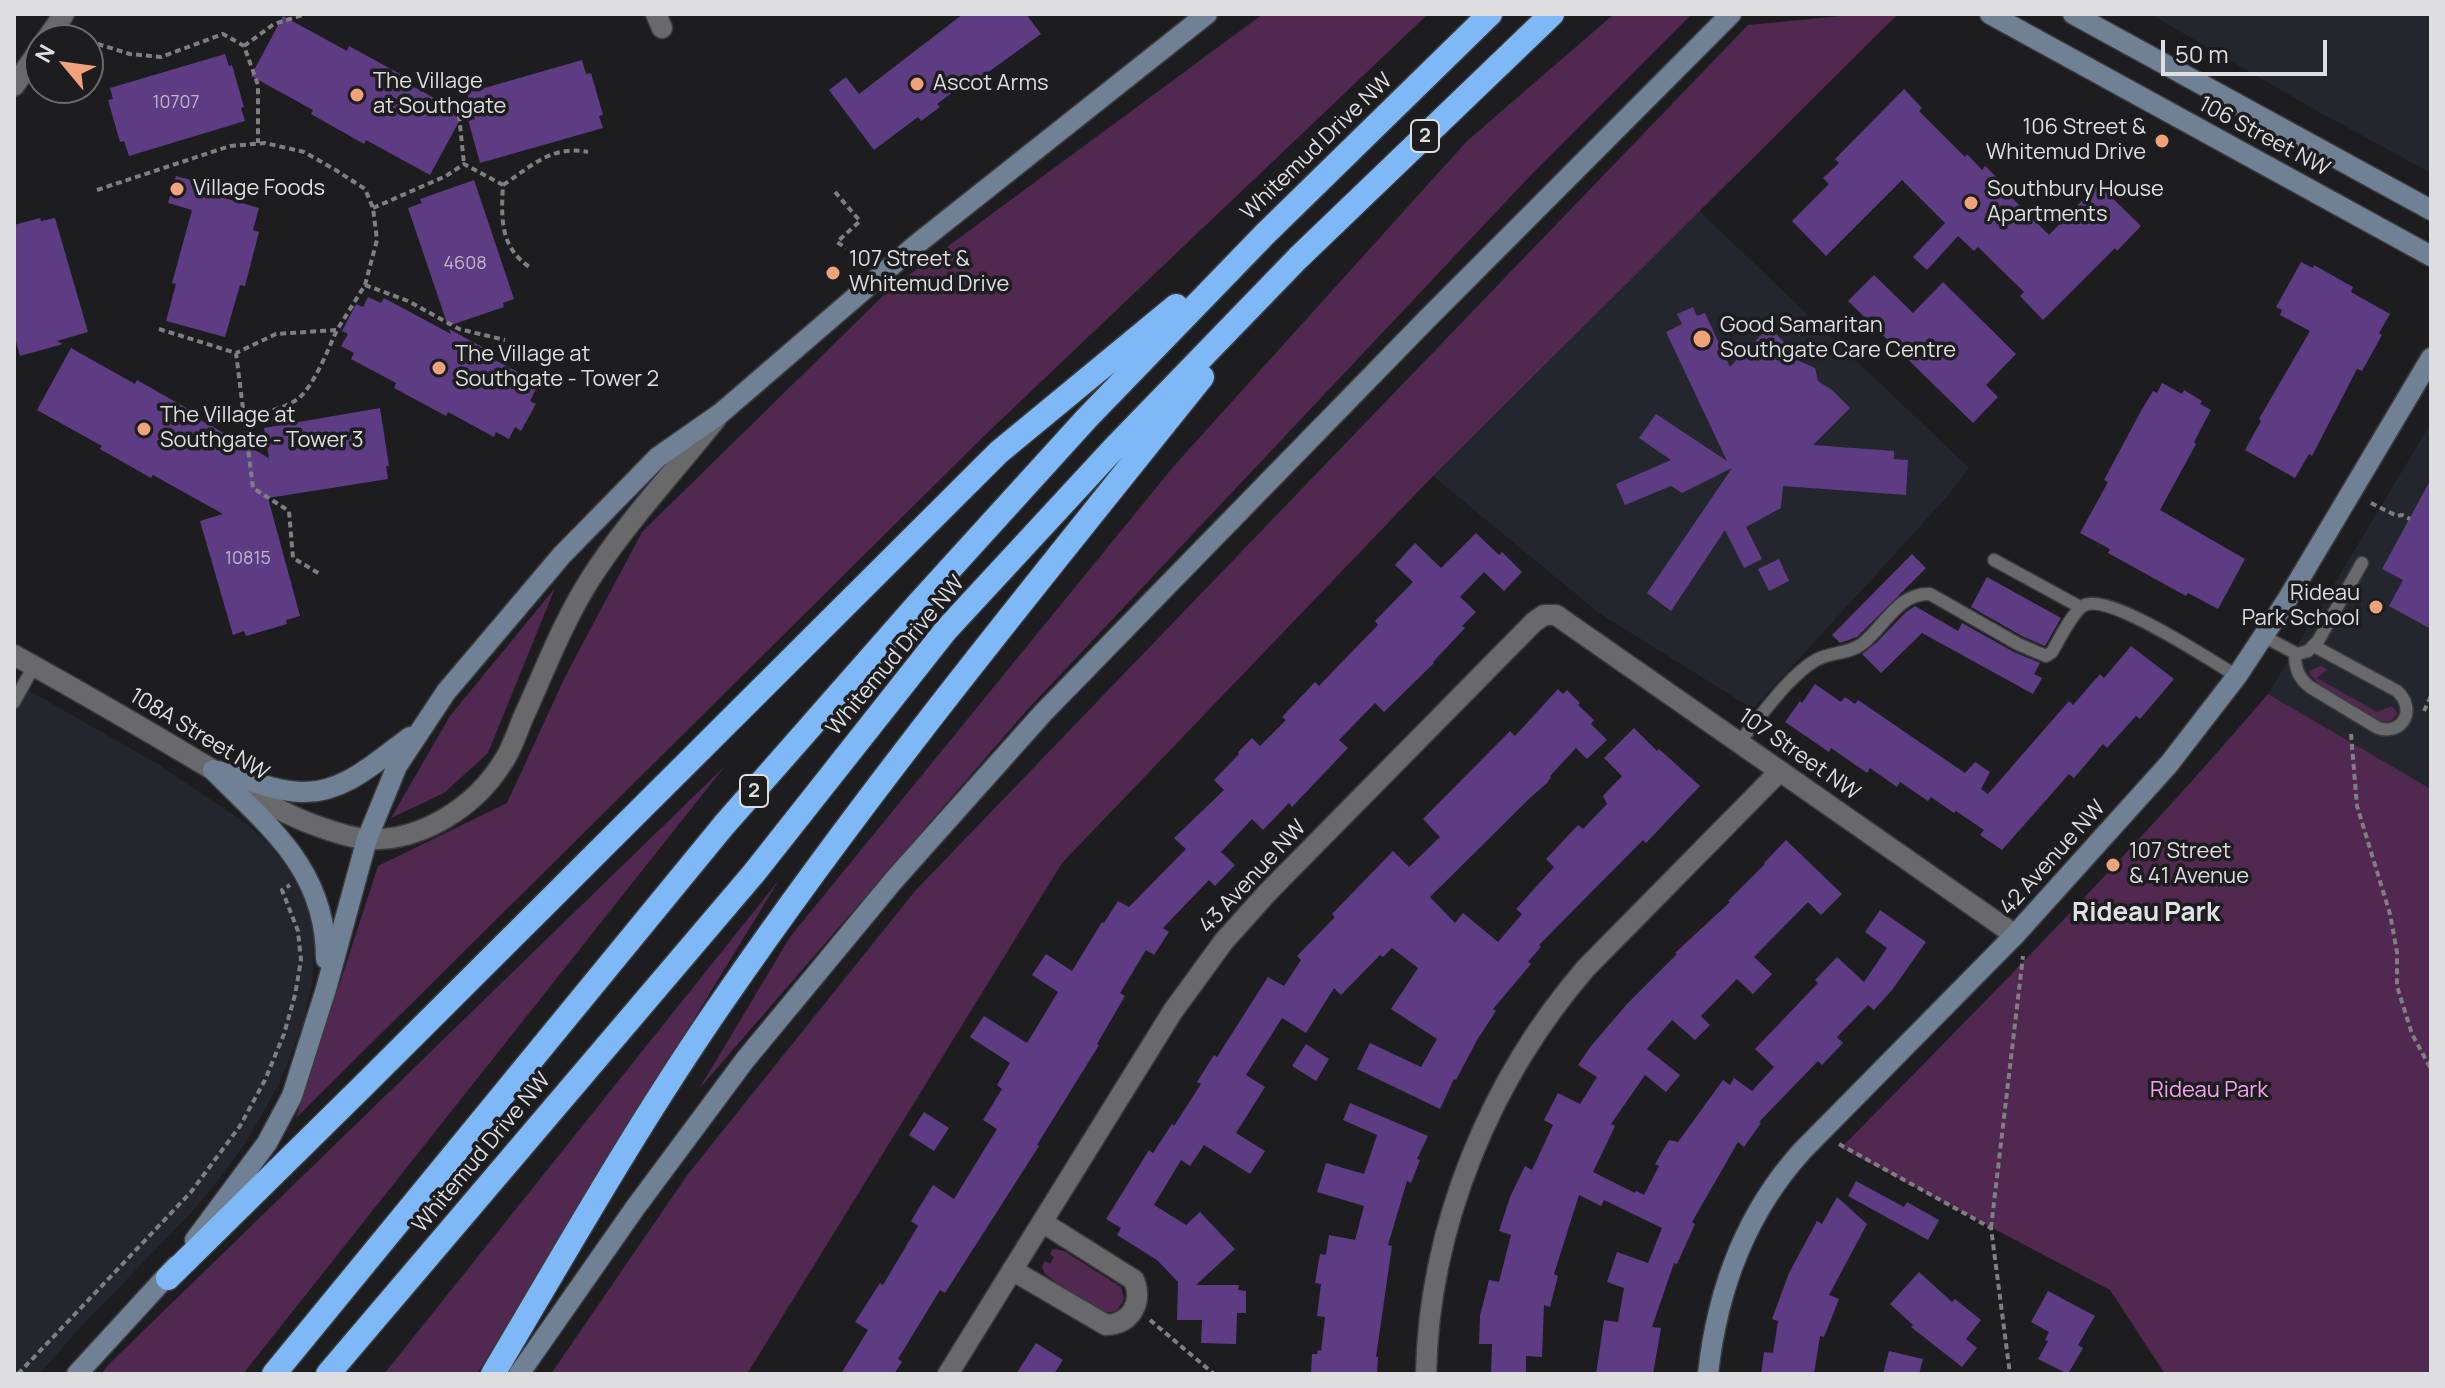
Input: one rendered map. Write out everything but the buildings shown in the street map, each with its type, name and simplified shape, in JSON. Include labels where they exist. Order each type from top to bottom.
[{"type":"highway","name":"Whitemud Drive NW","points":[[274,1374],[724,825],[909,615],[1087,418],[1265,234],[1490,14]]},
{"type":"highway","name":"Whitemud Drive NW","points":[[328,1374],[754,873],[946,630],[1118,444],[1298,258],[1552,14]]},
{"type":"highway","points":[[168,1278],[999,452],[1265,234]]},
{"type":"highway","points":[[493,1374],[674,1074],[793,901],[888,771],[1298,258]]},
{"type":"street","points":[[78,1372],[168,1278],[267,1143],[292,1096],[326,989],[367,839],[397,766],[446,692],[562,555],[658,457],[721,413],[917,244],[1207,14]]},
{"type":"street","points":[[519,1374],[671,1158],[745,1060],[884,891],[1032,725],[1427,319],[1731,14]]},
{"type":"street","name":"106 Street NW","points":[[1990,14],[2431,256]]},
{"type":"street","name":"106 Street NW","points":[[2073,14],[2431,210]]},
{"type":"street","name":"42 Avenue NW","points":[[1708,1374],[1724,1294],[1747,1231],[1773,1185],[1820,1132],[2019,945],[2147,790],[2237,676],[2431,358]]},
{"type":"street","points":[[367,839],[424,830],[462,807],[483,789],[504,761],[572,609],[589,581],[616,540],[721,413]]},
{"type":"street","name":"43 Avenue NW","points":[[948,1374],[1173,1011],[1215,952],[1247,914],[1534,622],[1544,615],[1556,615]]},
{"type":"street","name":"107 Street NW","points":[[1556,615],[1780,771],[2019,945]]},
{"type":"street","name":"108A Street NW","points":[[14,655],[272,807],[321,828],[367,839]]},
{"type":"street","points":[[213,770],[288,790],[317,791],[348,781],[420,730]]},
{"type":"street","points":[[213,770],[280,838],[307,876],[326,930],[326,989]]},
{"type":"street","points":[[1426,1374],[1431,1307],[1442,1251],[1458,1195],[1478,1141],[1529,1044],[1557,1002],[1586,968],[1780,771]]},
{"type":"street","points":[[1012,1270],[1106,1325],[1116,1325],[1126,1320],[1134,1310],[1138,1299],[1134,1280],[1042,1222]]},
{"type":"lane","points":[[1994,560],[2080,607]]},
{"type":"lane","points":[[2263,636],[2295,653],[2303,653],[2314,646],[2362,563]]},
{"type":"lane","points":[[1739,742],[1787,686],[1815,661],[1859,647],[1912,597],[1920,594],[1930,594],[2046,656],[2052,652],[2080,607],[2090,603],[2102,604],[2132,615],[2237,676]]},
{"type":"lane","points":[[2295,653],[2295,665],[2302,681],[2378,728],[2386,731],[2406,717],[2406,702],[2397,691],[2314,646]]},
{"type":"lane","points":[[14,702],[34,666]]},
{"type":"path","points":[[244,46],[274,24],[306,14]]},
{"type":"path","points":[[104,46],[130,54],[161,57],[223,34],[244,46],[258,85],[258,143]]},
{"type":"path","points":[[451,97],[459,115],[464,164]]},
{"type":"path","points":[[97,190],[230,146],[258,143],[304,152],[365,189],[373,208],[377,240],[365,285],[299,397],[278,408],[244,418]]},
{"type":"path","points":[[503,185],[553,152],[575,149],[588,152]]},
{"type":"path","points":[[373,208],[446,176],[464,164]]},
{"type":"path","points":[[464,164],[503,185]]},
{"type":"path","points":[[503,185],[501,219],[509,246],[519,260],[531,268]]},
{"type":"path","points":[[835,192],[860,221],[837,242],[846,248]]},
{"type":"path","points":[[365,285],[408,301],[459,329],[505,340]]},
{"type":"path","points":[[159,329],[236,353],[276,334],[337,330]]},
{"type":"path","points":[[236,353],[253,488],[289,511],[293,558],[320,574]]},
{"type":"path","points":[[2371,503],[2410,519]]},
{"type":"path","points":[[2351,734],[2357,806],[2390,914],[2397,952],[2397,986],[2412,1034],[2431,1069]]},
{"type":"path","points":[[18,1374],[191,1192],[240,1126],[265,1080],[284,1034],[295,995],[301,960],[298,931],[282,890],[297,881]]},
{"type":"path","points":[[2010,1374],[1991,1228],[2019,945]]},
{"type":"path","points":[[1820,1132],[1991,1228]]},
{"type":"path","points":[[1145,1316],[1214,1374]]},
{"type":"shaded area","points":[[2150,14],[2431,14],[2431,173],[2317,111]]},
{"type":"shaded area","name":"Good Samaritan Southgate Care Centre","points":[[1699,211],[1969,468],[1946,498],[1753,709],[1599,613],[1433,476]]},
{"type":"shaded area","name":"Rideau Park School","points":[[2431,423],[2431,789],[2268,694]]},
{"type":"shaded area","points":[[14,682],[156,763],[244,822],[268,843],[289,870],[303,896],[314,933],[313,977],[303,1024],[280,1082],[247,1141],[191,1213],[74,1334],[40,1374],[14,1374]]},
{"type":"green space","points":[[1263,14],[1428,14],[985,435],[296,1118],[378,866],[507,803],[565,677],[642,532],[890,289]]},
{"type":"green space","points":[[1614,14],[1692,14],[1530,176],[1027,710],[699,1089],[790,937],[1173,467],[1467,141]]},
{"type":"green space","points":[[1862,14],[1898,14],[1433,476],[1062,863],[747,1374],[551,1374],[688,1174],[915,891],[1748,25]]},
{"type":"green space","points":[[555,588],[488,753],[444,793],[391,818],[450,716]]},
{"type":"green space","points":[[2320,666],[2328,669],[2317,678],[2377,712],[2392,706],[2397,713],[2390,721],[2381,721],[2329,692],[2309,671]]},
{"type":"green space","name":"Rideau Park","points":[[2268,694],[2431,789],[2431,1374],[2165,1374],[2110,1290],[1841,1148],[2112,868]]},
{"type":"green space","points":[[725,766],[243,1374],[101,1374],[108,1365]]},
{"type":"green space","points":[[779,880],[477,1374],[384,1374]]},
{"type":"green space","points":[[1056,1249],[1121,1287],[1124,1298],[1118,1309],[1113,1312],[1100,1310],[1045,1274],[1042,1267],[1045,1261],[1050,1264],[1054,1257],[1050,1254]]},
{"type":"place","name":"Ascot Arms","points":[[917,84]]},
{"type":"place","name":"The Village at Southgate","points":[[357,95]]},
{"type":"place","name":"106 Street & Whitemud Drive","points":[[2162,141]]},
{"type":"place","name":"Village Foods","points":[[177,189]]},
{"type":"place","name":"Southbury House Apartments","points":[[1971,203]]},
{"type":"place","name":"107 Street & Whitemud Drive","points":[[833,273]]},
{"type":"place","name":"Good Samaritan Southgate Care Centre","points":[[1702,339]]},
{"type":"place","name":"The Village at Southgate - Tower 2","points":[[439,368]]},
{"type":"place","name":"The Village at Southgate - Tower 3","points":[[144,429]]},
{"type":"place","name":"Rideau Park School","points":[[2376,607]]},
{"type":"place","name":"107 Street & 41 Avenue","points":[[2113,865]]},
{"type":"district","name":"Rideau Park","points":[[2146,914]]}]
